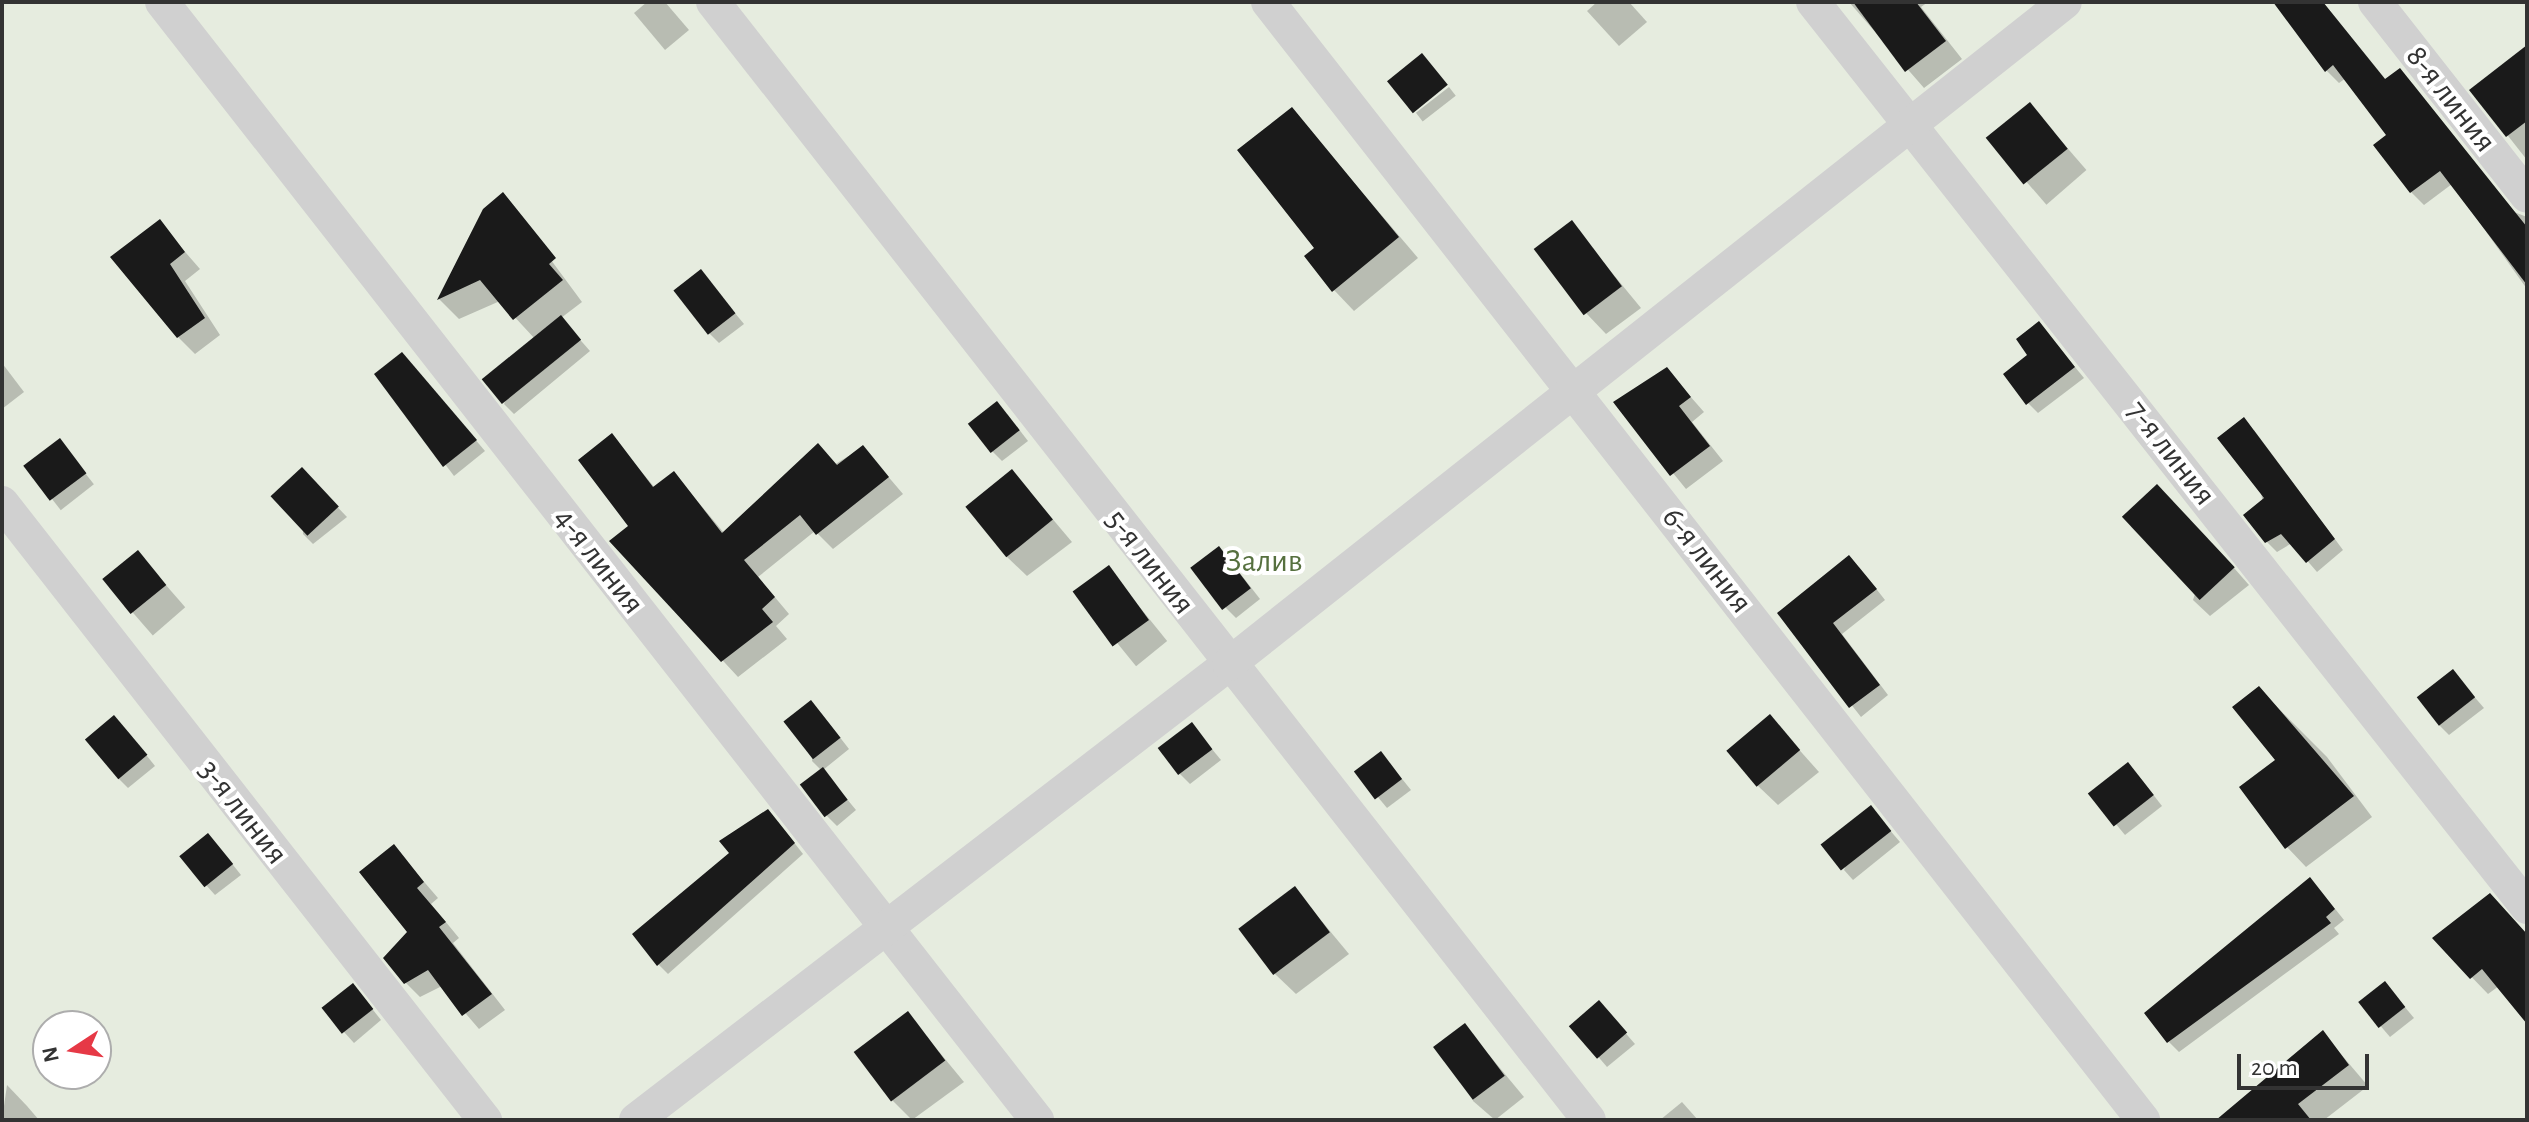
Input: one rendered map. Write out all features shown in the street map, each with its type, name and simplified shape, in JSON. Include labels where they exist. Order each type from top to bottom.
[{"type":"street","name":"4-я линия","points":[[162,2],[1037,1120]]},
{"type":"street","name":"5-я линия","points":[[713,2],[1589,1120]]},
{"type":"street","name":"6-я линия","points":[[1268,2],[2143,1120]]},
{"type":"street","name":"7-я линия","points":[[1813,2],[1912,122],[2527,907]]},
{"type":"street","points":[[636,1120],[1229,664],[2065,2]]},
{"type":"street","name":"8-я линия","points":[[2375,2],[2527,196]]},
{"type":"street","name":"3-я линия","points":[[2,503],[485,1120]]},
{"type":"green space","name":"Залив","points":[[2,2],[2527,2],[2527,1120],[2,1120]]},
{"type":"building","points":[[1853,2],[1916,2],[1946,41],[1905,72]]},
{"type":"building","points":[[2273,2],[2323,2],[2385,79],[2400,68],[2527,227],[2527,285],[2440,171],[2410,193],[2373,145],[2386,135],[2333,65],[2325,72]]},
{"type":"building","points":[[2527,45],[2527,121],[2506,137],[2469,90]]},
{"type":"building","points":[[1422,53],[1448,85],[1413,113],[1387,81]]},
{"type":"building","points":[[2030,102],[2068,149],[2023,185],[1986,138]]},
{"type":"building","points":[[1292,107],[1399,237],[1332,292],[1304,256],[1314,248],[1237,150]]},
{"type":"building","points":[[503,192],[556,258],[549,264],[563,280],[513,320],[480,280],[437,300],[483,209]]},
{"type":"building","points":[[160,219],[185,252],[170,264],[205,318],[177,338],[110,257]]},
{"type":"building","points":[[1572,220],[1622,286],[1584,315],[1534,249]]},
{"type":"building","points":[[701,269],[735,313],[708,335],[673,291]]},
{"type":"building","points":[[561,315],[581,340],[502,404],[482,379]]},
{"type":"building","points":[[2039,321],[2075,367],[2026,405],[2003,374],[2027,355],[2016,339]]},
{"type":"building","points":[[402,352],[477,440],[443,467],[374,374]]},
{"type":"building","points":[[1667,367],[1691,397],[1679,406],[1710,446],[1670,476],[1613,402]]},
{"type":"building","points":[[997,401],[1020,430],[991,453],[968,424]]},
{"type":"building","points":[[2244,417],[2335,539],[2306,563],[2281,534],[2265,543],[2243,515],[2264,498],[2217,438]]},
{"type":"building","points":[[612,433],[653,487],[674,471],[722,533],[818,443],[837,465],[863,445],[889,477],[816,535],[800,515],[744,560],[775,597],[762,609],[773,622],[721,662],[609,541],[628,526],[578,460]]},
{"type":"building","points":[[60,438],[86,473],[50,501],[23,466]]},
{"type":"building","points":[[302,467],[339,506],[307,536],[271,496]]},
{"type":"building","points":[[1012,469],[1053,520],[1006,557],[965,507]]},
{"type":"building","points":[[2157,484],[2235,567],[2200,600],[2122,517]]},
{"type":"building","points":[[1219,546],[1251,588],[1222,610],[1190,568]]},
{"type":"building","points":[[138,550],[166,585],[131,614],[102,579]]},
{"type":"building","points":[[1849,555],[1877,589],[1833,623],[1880,685],[1849,708],[1777,613]]},
{"type":"building","points":[[1109,565],[1149,620],[1113,646],[1073,591]]},
{"type":"building","points":[[2453,669],[2475,697],[2439,726],[2417,697]]},
{"type":"building","points":[[2259,686],[2354,796],[2285,849],[2239,787],[2275,760],[2232,707]]},
{"type":"building","points":[[811,700],[841,738],[813,759],[783,722]]},
{"type":"building","points":[[1770,714],[1800,750],[1757,787],[1726,751]]},
{"type":"building","points":[[114,715],[147,755],[118,779],[85,739]]},
{"type":"building","points":[[1192,722],[1212,749],[1178,775],[1158,748]]},
{"type":"building","points":[[1381,751],[1402,779],[1375,799],[1354,771]]},
{"type":"building","points":[[2128,762],[2154,795],[2114,826],[2088,793]]},
{"type":"building","points":[[823,767],[848,800],[825,817],[800,784]]},
{"type":"building","points":[[1871,805],[1891,831],[1841,870],[1821,844]]},
{"type":"building","points":[[768,809],[795,843],[657,966],[632,934],[729,853],[719,841]]},
{"type":"building","points":[[208,833],[233,864],[204,887],[179,856]]},
{"type":"building","points":[[394,844],[424,882],[417,888],[446,922],[439,927],[492,994],[462,1016],[428,970],[404,984],[383,958],[407,932],[359,872]]},
{"type":"building","points":[[2310,877],[2335,909],[2326,917],[2331,923],[2167,1043],[2144,1013]]},
{"type":"building","points":[[1295,886],[1330,932],[1273,975],[1238,929]]},
{"type":"building","points":[[2490,893],[2527,934],[2527,1024],[2482,969],[2470,979],[2432,938]]},
{"type":"building","points":[[2385,981],[2405,1007],[2379,1028],[2358,1002]]},
{"type":"building","points":[[353,983],[373,1009],[342,1034],[321,1008]]},
{"type":"building","points":[[1599,1000],[1627,1032],[1597,1059],[1569,1026]]},
{"type":"building","points":[[908,1011],[945,1061],[891,1101],[854,1052]]},
{"type":"building","points":[[1465,1023],[1505,1076],[1473,1100],[1433,1047]]},
{"type":"building","points":[[2323,1030],[2349,1065],[2298,1104],[2311,1120],[2216,1120]]}]
